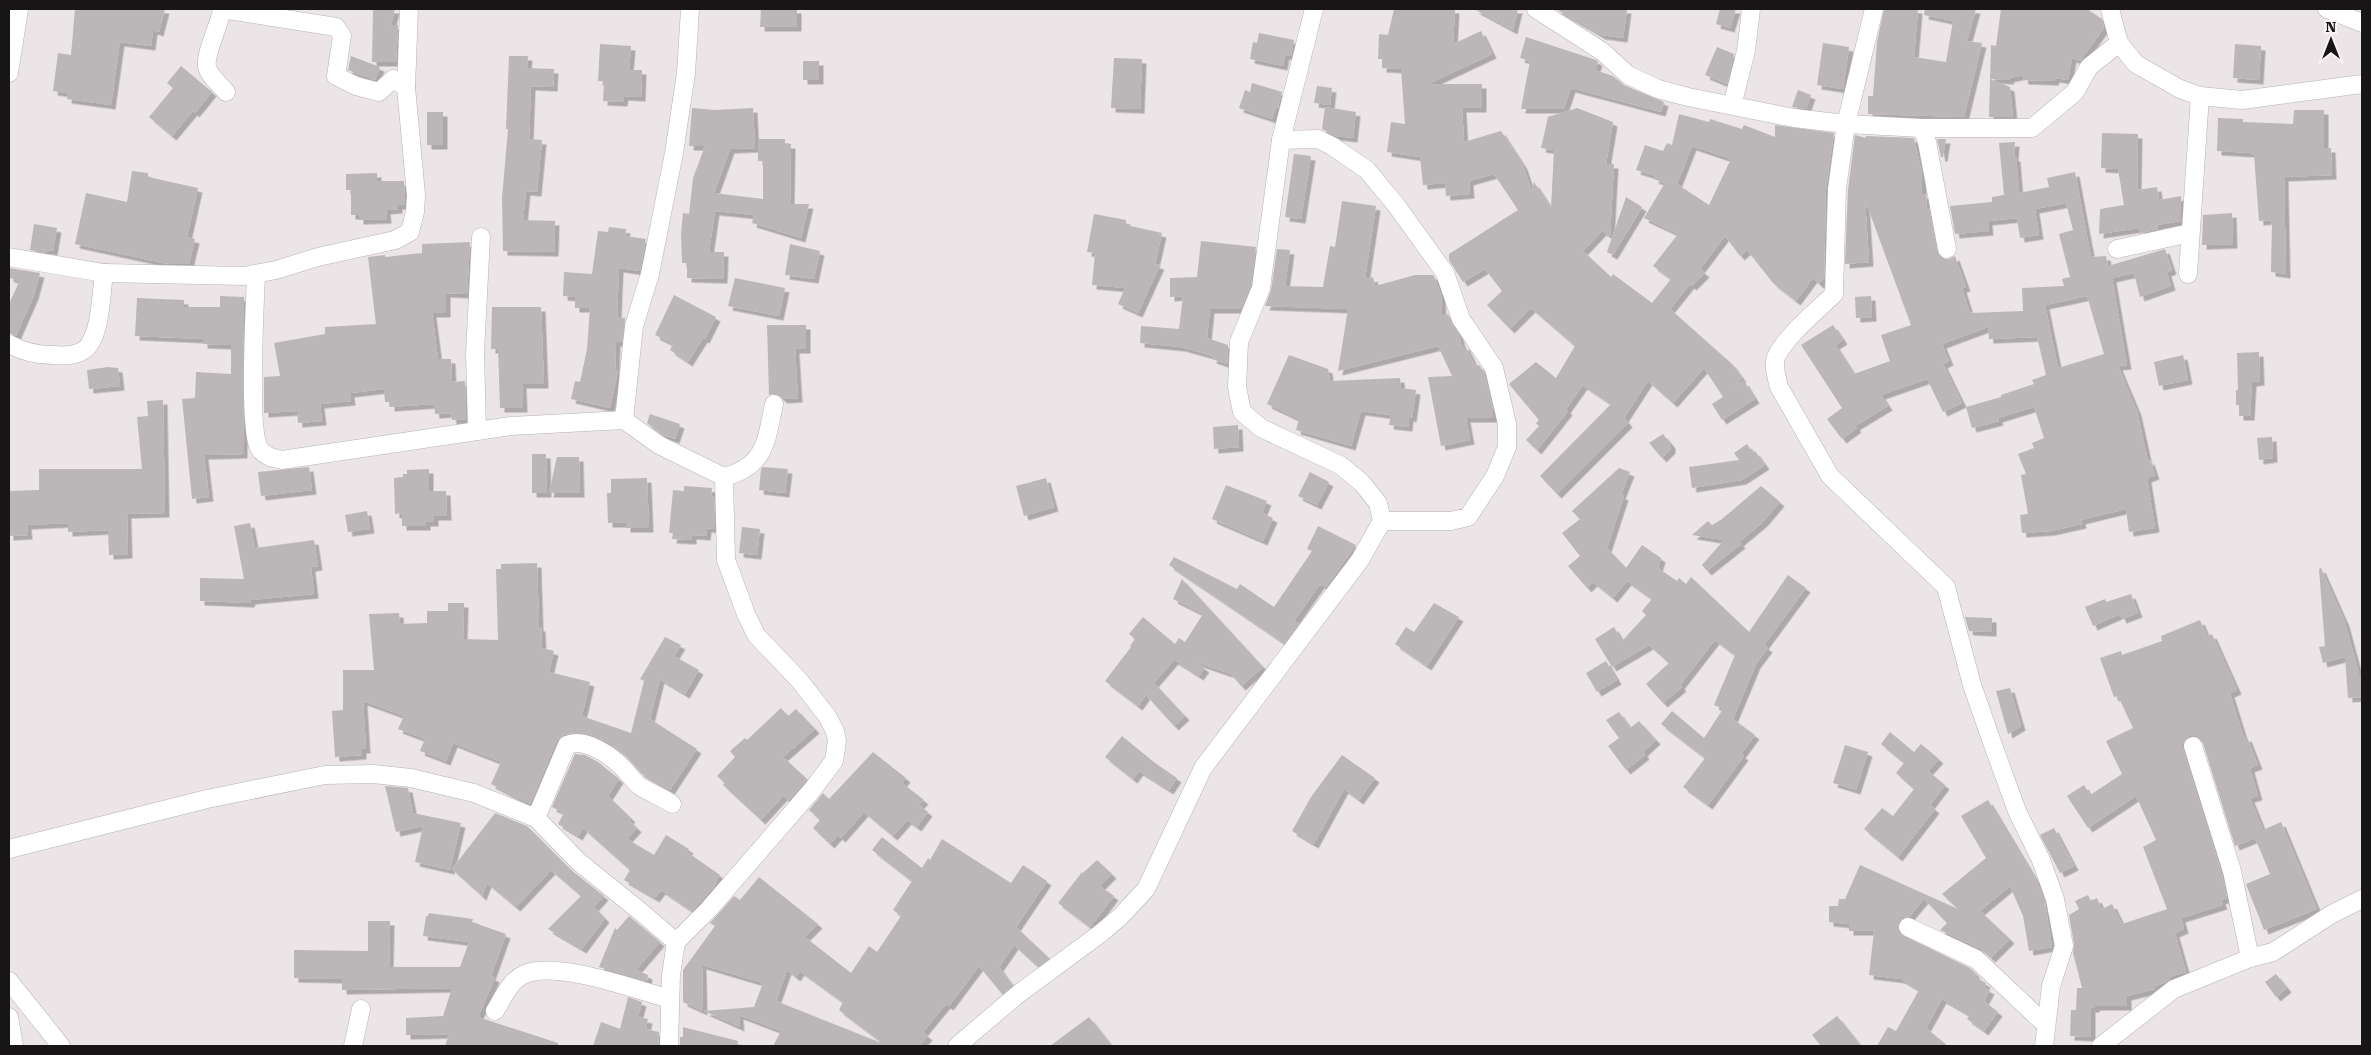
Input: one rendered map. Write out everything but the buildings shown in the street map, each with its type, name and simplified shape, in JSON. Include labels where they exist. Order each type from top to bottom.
[{"type":"street","points":[[9,73],[19,9]]},
{"type":"street","points":[[226,92],[214,79],[206,64],[220,25],[222,9],[336,28],[342,36],[336,76],[356,86],[379,92],[393,80],[406,87]]},
{"type":"street","points":[[9,257],[104,273],[197,276],[256,274],[318,257],[380,245],[410,232],[414,222],[416,195],[406,87],[409,9]]},
{"type":"street","points":[[624,420],[634,326],[650,274],[674,153],[686,72],[690,9]]},
{"type":"street","points":[[956,1046],[1017,994],[1101,933],[1140,896],[1153,875],[1203,768],[1360,560],[1382,521],[1378,502],[1362,483],[1340,465],[1261,428],[1242,412],[1237,387],[1239,342],[1261,288],[1281,140],[1314,9]]},
{"type":"street","points":[[1536,9],[1603,52],[1628,75],[1658,89],[1794,118],[1846,124],[1922,128],[2032,128],[2075,92],[2089,67],[2120,43]]},
{"type":"street","points":[[1734,98],[1746,51],[1751,9]]},
{"type":"street","points":[[1874,9],[1846,124],[1837,189],[1834,294],[1794,334],[1776,356],[1775,370],[1779,387],[1830,476],[1936,574],[1946,587],[1972,685],[2017,811],[2041,860],[2055,899],[2064,946],[2050,986],[2044,1046]]},
{"type":"street","points":[[2110,9],[2120,43],[2136,64],[2180,90],[2200,96],[2242,100],[2362,84]]},
{"type":"street","points":[[2327,9],[2362,23]]},
{"type":"street","points":[[2188,274],[2200,96]]},
{"type":"street","points":[[1922,128],[1927,142],[1947,249]]},
{"type":"street","points":[[1281,140],[1318,139],[1332,146],[1367,170],[1396,205],[1445,272],[1461,318],[1494,368],[1507,424],[1507,446],[1495,476],[1468,517],[1451,521],[1382,521]]},
{"type":"street","points":[[2117,249],[2190,233]]},
{"type":"street","points":[[477,430],[475,353],[481,236]]},
{"type":"street","points":[[9,344],[36,354],[74,354],[83,351],[90,344],[94,333],[104,273]]},
{"type":"street","points":[[256,274],[254,418],[256,441],[265,455],[282,460],[477,430],[512,426],[624,420],[659,445],[724,477],[739,473],[752,465],[764,450],[774,404]]},
{"type":"street","points":[[669,1046],[670,999],[676,942],[709,909],[812,790],[834,761],[837,741],[835,731],[827,716],[799,680],[756,635],[746,614],[726,560],[724,477]]},
{"type":"street","points":[[536,818],[567,745],[574,742],[584,742],[620,765],[641,787],[657,794],[672,804]]},
{"type":"street","points":[[2193,746],[2232,871],[2250,958]]},
{"type":"street","points":[[9,849],[207,799],[325,775],[373,774],[411,778],[474,793],[536,818],[579,862],[676,942]]},
{"type":"street","points":[[2101,1046],[2174,989],[2250,958],[2279,949],[2332,914],[2362,899]]},
{"type":"street","points":[[1908,927],[1976,959],[2045,1024]]},
{"type":"street","points":[[496,1011],[510,986],[522,975],[533,972],[590,976],[670,999]]},
{"type":"street","points":[[9,981],[61,1046]]},
{"type":"street","points":[[353,1046],[361,1009]]},
{"type":"street","points":[[9,1017],[14,1046]]}]
